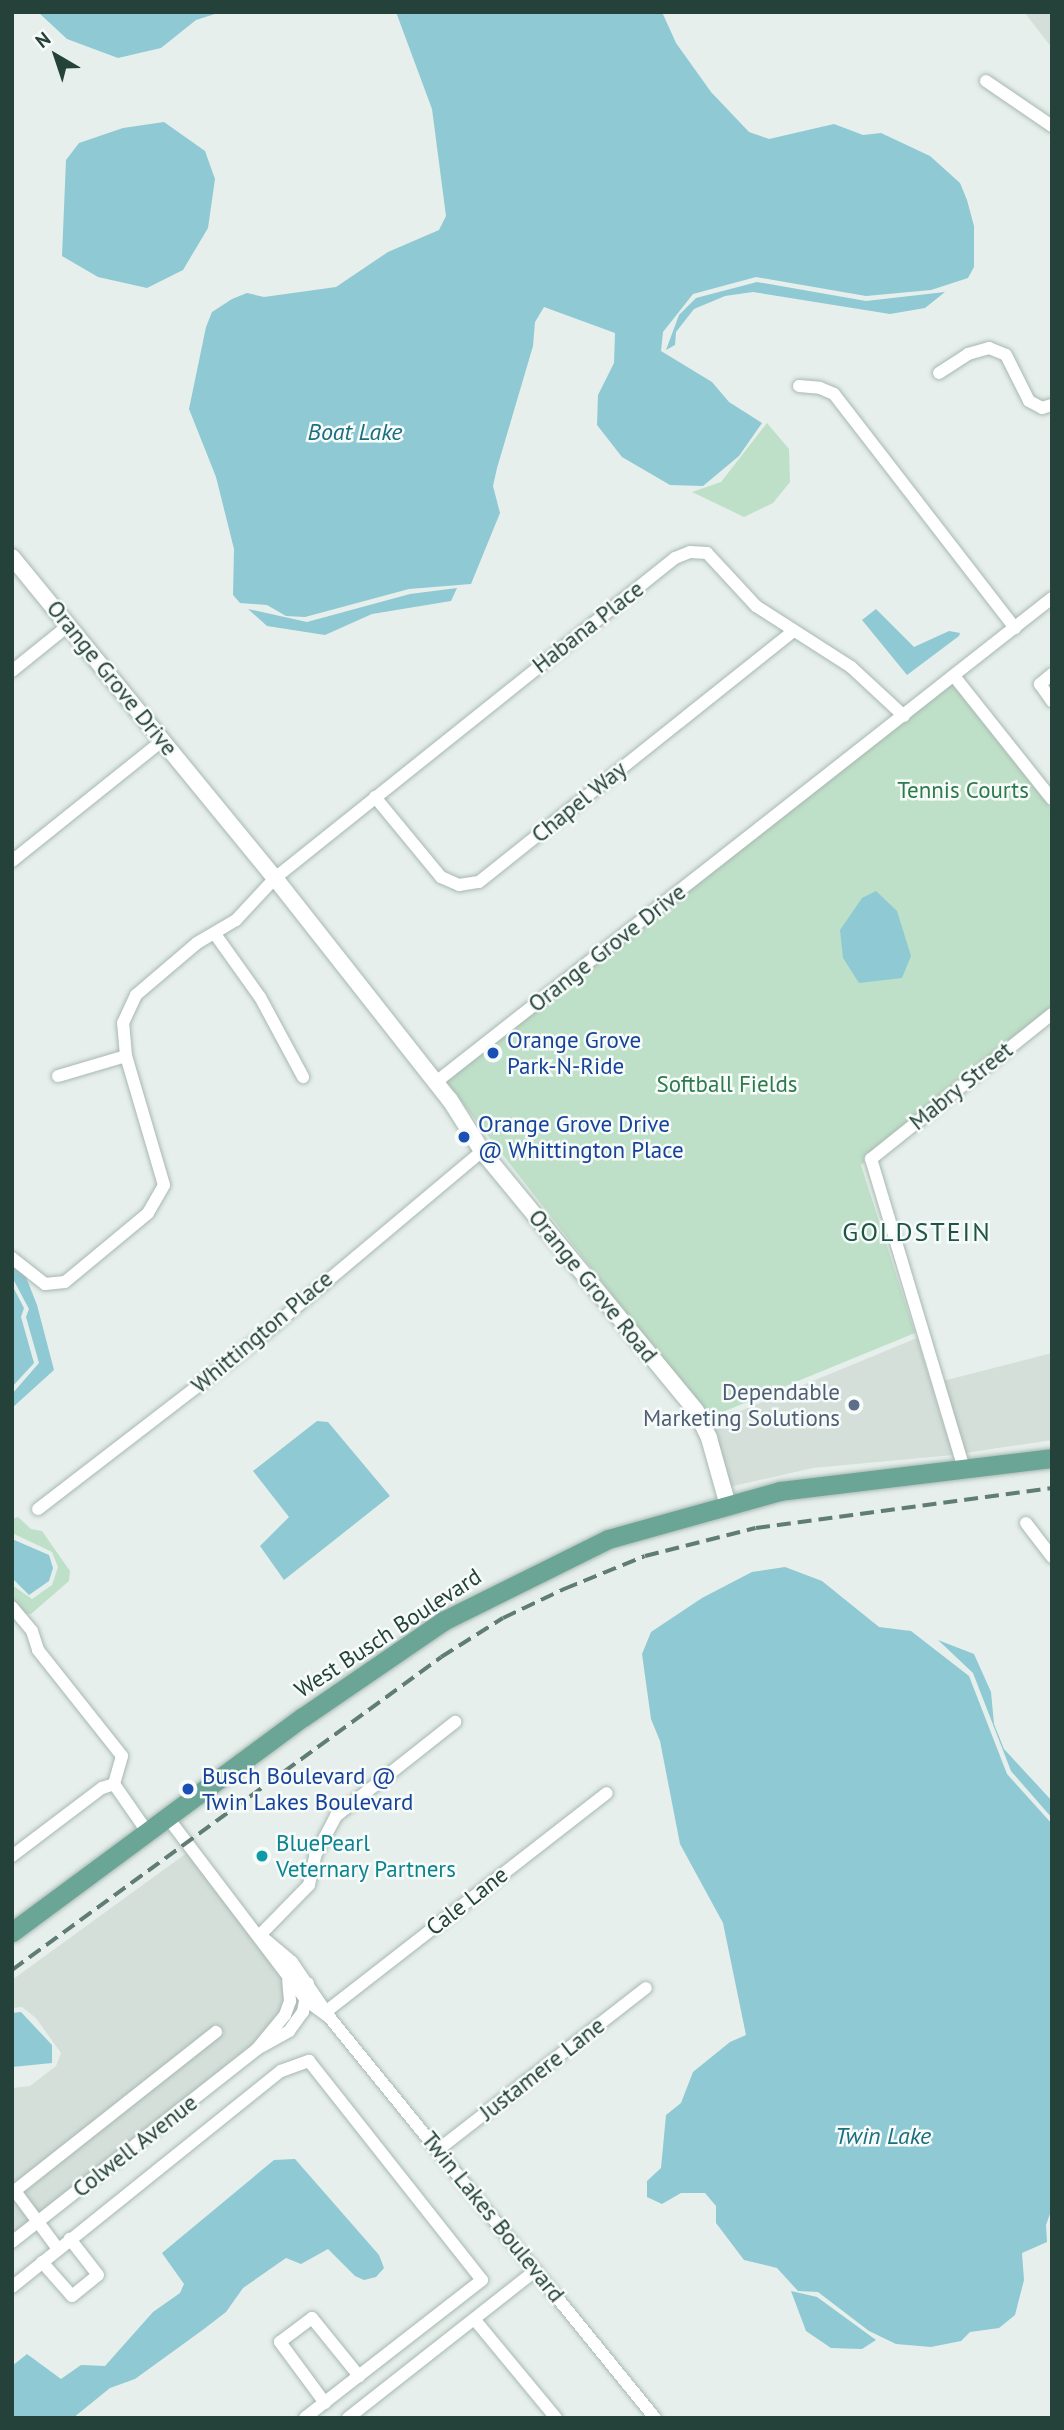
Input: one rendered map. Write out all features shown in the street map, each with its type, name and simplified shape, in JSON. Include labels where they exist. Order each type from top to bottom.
[{"type":"main road","name":"West Busch Boulevard","points":[[12,1933],[303,1717],[443,1620],[608,1539],[727,1502],[843,1482],[965,1472],[1052,1458]]},
{"type":"street","points":[[986,81],[1052,126]]},
{"type":"street","points":[[939,373],[968,354],[989,348],[1006,355],[1029,401],[1042,408],[1052,405]]},
{"type":"street","points":[[799,386],[820,387],[834,394],[1015,628]]},
{"type":"street","name":"Habana Place","points":[[12,1258],[45,1284],[65,1282],[148,1213],[164,1185],[126,1056],[123,1023],[136,995],[197,943],[236,920],[275,878],[675,558],[690,552],[707,553],[756,606],[792,632],[851,667],[904,716]]},
{"type":"street","name":"Orange Grove Drive","points":[[12,557],[275,878],[436,1082],[1052,598]]},
{"type":"street","points":[[12,671],[69,625]]},
{"type":"street","name":"Chapel Way","points":[[375,797],[441,877],[459,884],[479,882],[792,632]]},
{"type":"street","points":[[1052,674],[1040,684],[1052,702]]},
{"type":"street","points":[[954,676],[1049,791]]},
{"type":"street","points":[[12,861],[163,740]]},
{"type":"street","points":[[215,934],[260,997],[303,1077]]},
{"type":"street","name":"Mabry Street","points":[[965,1472],[871,1159],[1052,1014]]},
{"type":"street","points":[[58,1076],[126,1056]]},
{"type":"street","name":"Orange Grove Road","points":[[436,1082],[482,1151],[696,1411],[727,1502]]},
{"type":"street","name":"Whittington Place","points":[[38,1509],[251,1345],[482,1151]]},
{"type":"street","points":[[1026,1524],[1052,1557]]},
{"type":"street","points":[[12,1607],[32,1631],[38,1650],[122,1756],[114,1784]]},
{"type":"street","points":[[260,1935],[309,1885],[315,1856],[336,1816],[455,1722]]},
{"type":"street","points":[[114,1784],[148,1833]]},
{"type":"street","points":[[12,1856],[102,1788],[114,1784]]},
{"type":"street","name":"Cale Lane","points":[[329,2014],[607,1793]]},
{"type":"street","name":"Twin Lakes Boulevard","points":[[169,1818],[260,1935],[307,2001],[329,2014]]},
{"type":"street","name":"Twin Lakes Boulevard","points":[[260,1935],[281,1949],[329,2014],[655,2418]]},
{"type":"street","name":"Colwell Avenue","points":[[257,2049],[288,2009],[288,1977]]},
{"type":"street","name":"Colwell Avenue","points":[[12,2242],[257,2049],[289,2031],[307,2001],[308,1983]]},
{"type":"street","name":"Justamere Lane","points":[[439,2149],[646,1988]]},
{"type":"street","points":[[58,2249],[13,2192],[216,2032]]},
{"type":"street","points":[[12,2287],[281,2071],[309,2061],[482,2280],[305,2418]]},
{"type":"street","points":[[41,2262],[72,2296],[81,2289],[98,2275],[70,2239]]},
{"type":"street","points":[[348,2418],[536,2270]]},
{"type":"street","points":[[325,2403],[280,2342],[312,2318],[359,2376]]},
{"type":"street","points":[[475,2320],[556,2418]]},
{"type":"shaded area","points":[[1024,12],[1052,12],[1052,48]]},
{"type":"shaded area","points":[[917,1338],[953,1455],[813,1468],[729,1487],[709,1424]]},
{"type":"shaded area","points":[[1052,1353],[1052,1440],[965,1453],[943,1381]]},
{"type":"shaded area","points":[[188,1852],[282,1979],[285,1999],[280,2012],[250,2047],[39,2213],[23,2193],[224,2033],[216,2024],[12,2185],[12,2088],[30,2086],[56,2066],[61,2053],[36,2018],[22,2007],[12,2008],[12,1980]]},
{"type":"shaded area","points":[[14,2200],[31,2220],[12,2234],[12,2201]]},
{"type":"green space","points":[[767,423],[789,449],[790,482],[773,503],[744,517],[692,492],[721,482]]},
{"type":"green space","points":[[952,684],[1052,810],[1052,1009],[861,1165],[915,1333],[708,1418],[446,1082]]},
{"type":"green space","points":[[18,1517],[31,1529],[42,1531],[70,1571],[69,1581],[31,1614],[25,1614],[12,1598],[12,1585],[32,1599],[52,1585],[58,1567],[52,1552],[12,1533],[12,1519]]},
{"type":"water","points":[[38,12],[221,12],[196,20],[161,48],[118,58],[67,39]]},
{"type":"water","name":"Boat Lake","points":[[396,12],[662,12],[676,43],[711,92],[749,132],[769,139],[834,124],[863,135],[881,133],[930,156],[960,183],[967,200],[974,226],[974,267],[968,278],[931,290],[866,296],[756,277],[693,294],[663,332],[661,351],[712,382],[729,402],[762,423],[739,456],[703,486],[670,485],[622,457],[597,425],[598,395],[614,363],[615,333],[544,307],[535,322],[533,346],[493,486],[500,513],[471,584],[409,589],[305,617],[286,616],[267,605],[240,603],[233,595],[234,549],[216,477],[189,409],[206,327],[212,312],[232,299],[247,293],[264,297],[336,287],[388,252],[439,230],[446,216],[432,109]]},
{"type":"water","points":[[164,122],[205,151],[215,179],[208,228],[183,270],[147,288],[98,277],[62,256],[66,160],[79,143],[123,128]]},
{"type":"water","points":[[757,282],[866,301],[945,292],[925,308],[890,314],[753,292],[725,296],[694,309],[676,332],[675,345],[666,350],[679,315],[696,298]]},
{"type":"water","points":[[457,588],[451,601],[372,614],[325,635],[267,626],[248,609],[307,622],[410,594]]},
{"type":"water","points":[[876,609],[914,647],[949,631],[960,633],[907,675],[862,620]]},
{"type":"water","points":[[876,891],[897,911],[911,956],[902,978],[859,983],[843,958],[840,930],[862,898]]},
{"type":"water","points":[[12,1263],[26,1277],[37,1305],[54,1370],[12,1408],[12,1394],[39,1363],[26,1317],[29,1309],[12,1277]]},
{"type":"water","points":[[12,1285],[24,1308],[21,1317],[34,1363],[12,1387]]},
{"type":"water","points":[[317,1421],[328,1422],[390,1496],[284,1580],[260,1546],[289,1517],[253,1471]]},
{"type":"water","points":[[12,1539],[49,1555],[53,1568],[49,1581],[29,1595],[12,1578]]},
{"type":"water","name":"Twin Lake","points":[[785,1567],[822,1581],[879,1627],[911,1631],[969,1676],[1007,1774],[1052,1824],[1052,2208],[1046,2225],[1047,2242],[1022,2253],[1024,2280],[1015,2315],[999,2328],[970,2332],[961,2341],[931,2347],[896,2344],[869,2331],[818,2292],[798,2291],[777,2268],[744,2260],[716,2223],[716,2206],[705,2193],[681,2193],[662,2204],[647,2197],[647,2181],[661,2168],[666,2115],[681,2103],[693,2072],[730,2042],[746,2035],[723,1923],[680,1844],[660,1741],[651,1719],[642,1654],[651,1632],[702,1598],[752,1572]]},
{"type":"water","points":[[938,1640],[974,1654],[991,1692],[994,1724],[1004,1749],[1052,1801],[1052,1818],[1011,1771],[973,1673]]},
{"type":"water","points":[[21,2012],[52,2045],[52,2063],[12,2067],[12,2013]]},
{"type":"water","points":[[295,2159],[379,2255],[384,2268],[376,2277],[364,2280],[355,2276],[328,2249],[301,2264],[286,2258],[243,2288],[226,2312],[204,2329],[135,2379],[110,2388],[73,2418],[12,2418],[12,2366],[27,2354],[61,2379],[81,2365],[105,2366],[153,2312],[180,2293],[184,2284],[162,2253],[274,2160]]},
{"type":"water","points":[[791,2291],[817,2297],[876,2340],[862,2349],[831,2348],[806,2331]]},
{"type":"railway","points":[[12,1970],[441,1657],[503,1618],[564,1589],[645,1556],[756,1528],[1052,1488]]},
{"type":"place","name":"Orange Grove Park-N-Ride","points":[[493,1053]]},
{"type":"place","name":"Orange Grove Drive @ Whittington Place","points":[[464,1137]]},
{"type":"place","name":"Dependable Marketing Solutions","points":[[854,1405]]},
{"type":"place","name":"Busch Boulevard @ Twin Lakes Boulevard","points":[[188,1789]]},
{"type":"place","name":"BluePearl Veternary Partners","points":[[262,1856]]},
{"type":"district","name":"GOLDSTEIN","points":[[917,1232]]},
{"type":"park label","name":"Tennis Courts","points":[[963,790]]},
{"type":"park label","name":"Softball Fields","points":[[727,1084]]}]
